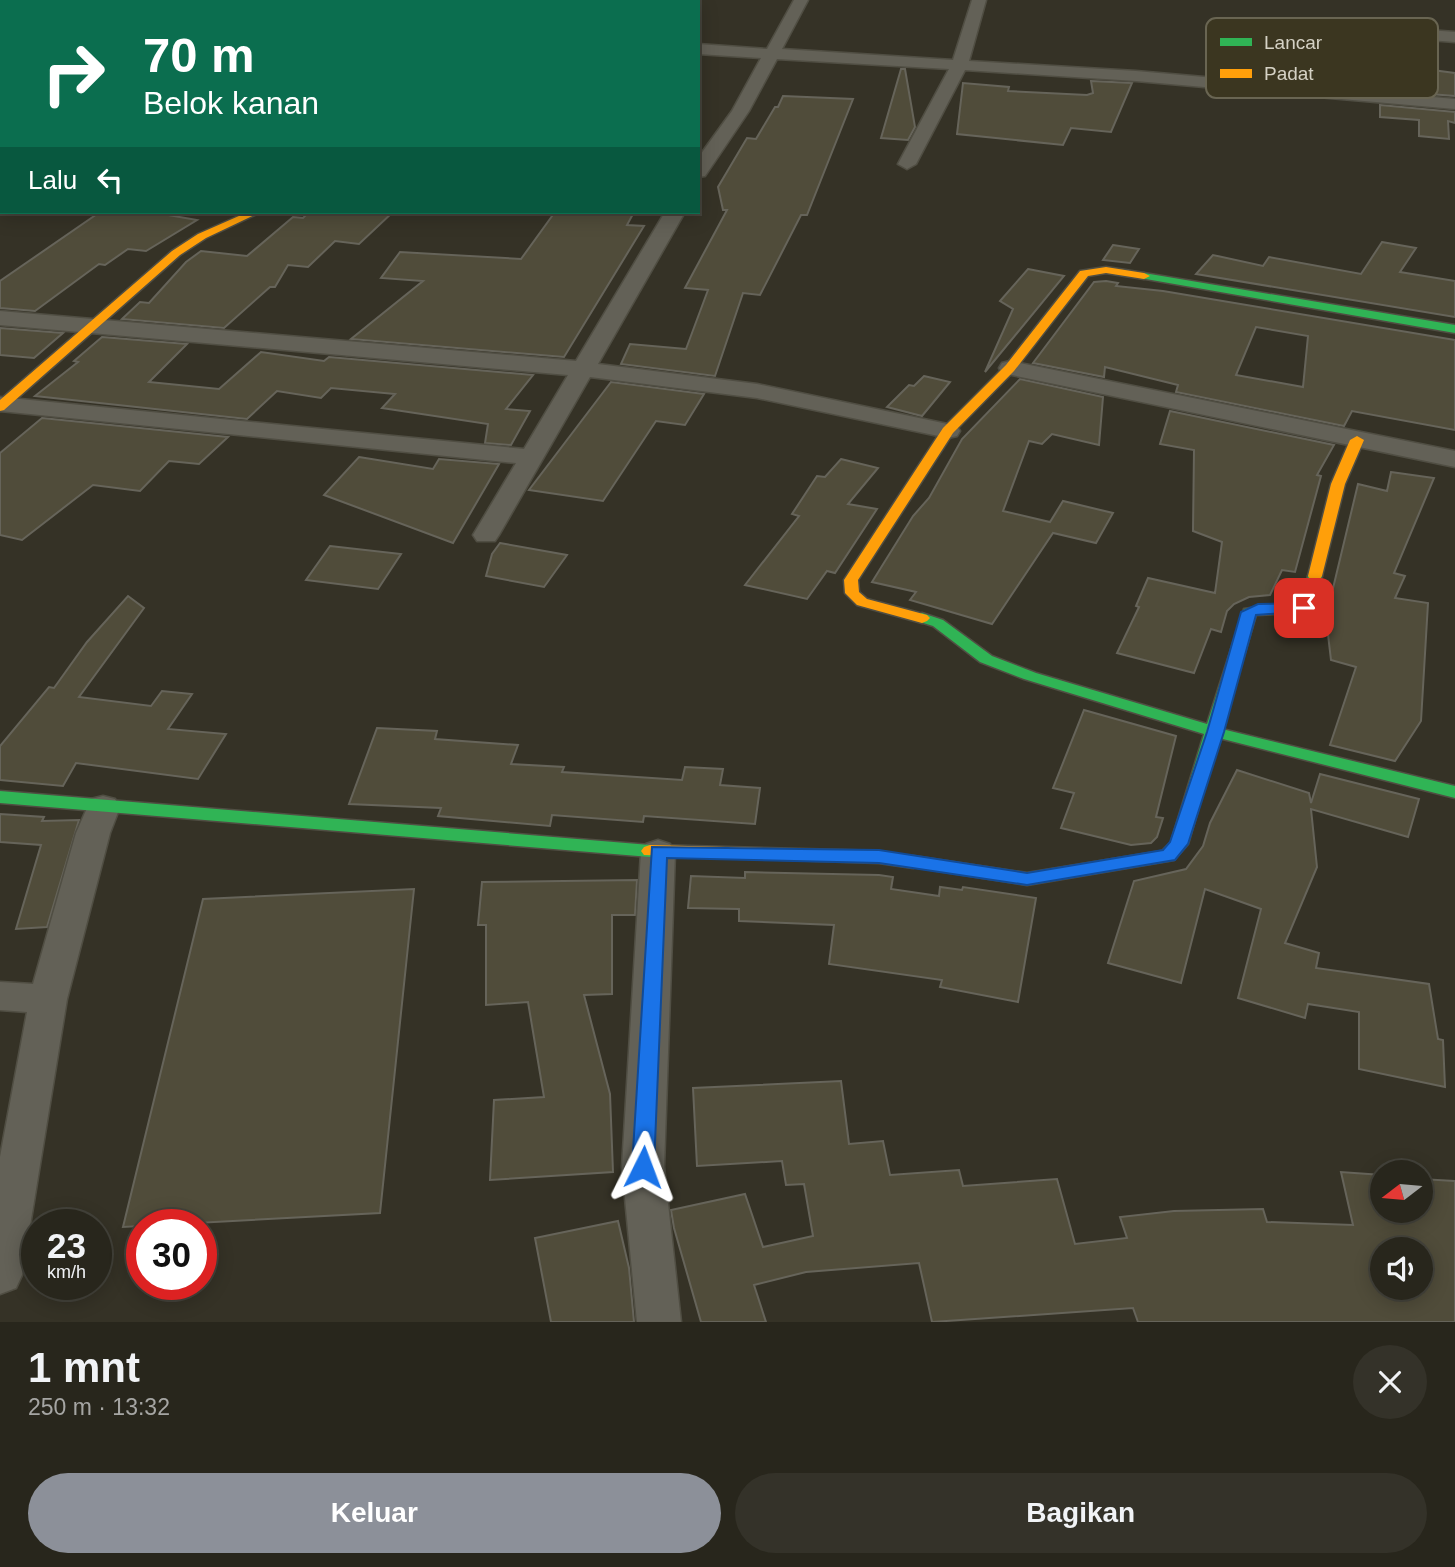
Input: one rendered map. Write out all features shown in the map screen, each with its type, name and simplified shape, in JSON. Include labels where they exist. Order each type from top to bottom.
[{"type":"street","points":[[701,161],[740,111],[801,0]]},
{"type":"street","points":[[907,164],[960,64],[979,0]]},
{"type":"street","points":[[700,49],[960,64],[1206,84]]},
{"type":"street","points":[[1381,98],[1455,104]]},
{"type":"street","points":[[1,405],[176,253],[202,236],[252,214]]},
{"type":"street","points":[[486,535],[674,214]]},
{"type":"street","points":[[1455,329],[1095,270],[1080,275],[1010,368],[948,431],[850,580],[849,589],[853,596],[938,623],[961,637],[979,654],[1000,666],[1216,732],[1455,792]]},
{"type":"street","points":[[0,318],[584,369],[757,391],[948,431]]},
{"type":"street","points":[[1010,368],[1455,459]]},
{"type":"street","points":[[1,405],[532,457]]},
{"type":"street","points":[[0,797],[658,852],[879,857],[1027,879],[1155,860],[1168,856],[1179,844],[1216,732],[1249,612],[1258,608],[1292,610],[1308,604],[1338,484],[1357,440]]},
{"type":"street","points":[[0,1275],[48,999],[93,833],[103,807]]},
{"type":"street","points":[[658,852],[643,1167],[659,1322]]},
{"type":"street","points":[[0,996],[48,999]]},
{"type":"building","points":[[901,69],[905,69],[915,127],[908,140],[881,138]]},
{"type":"building","points":[[1438,71],[1455,73],[1455,96],[1438,95]]},
{"type":"building","points":[[1091,81],[1132,83],[1111,132],[1071,128],[1063,145],[957,134],[963,83],[1009,87],[1008,91],[1087,95],[1093,93]]},
{"type":"building","points":[[783,96],[853,99],[807,215],[801,215],[760,295],[743,293],[715,376],[621,364],[630,344],[686,349],[708,290],[685,288],[727,210],[723,210],[718,187],[747,138],[756,139]]},
{"type":"building","points":[[1380,105],[1455,112],[1455,123],[1448,121],[1449,139],[1419,136],[1419,120],[1380,117]]},
{"type":"building","points":[[97,214],[162,214],[197,220],[146,251],[128,249],[105,265],[99,264],[35,311],[0,308],[0,281]]},
{"type":"building","points":[[307,214],[391,214],[359,244],[335,241],[308,267],[288,265],[275,287],[270,287],[224,328],[122,319],[140,302],[149,303],[186,262],[201,251],[247,256],[293,217],[303,218]]},
{"type":"building","points":[[554,214],[633,214],[627,225],[644,226],[564,357],[351,339],[423,281],[381,278],[400,252],[521,259]]},
{"type":"building","points":[[1382,242],[1416,248],[1400,272],[1455,281],[1455,317],[1196,274],[1213,255],[1263,266],[1269,257],[1361,274]]},
{"type":"building","points":[[1113,245],[1139,249],[1130,263],[1103,260]]},
{"type":"building","points":[[1028,269],[1064,276],[985,372],[1013,309],[1000,301]]},
{"type":"building","points":[[1106,281],[1118,283],[1116,286],[1163,291],[1455,340],[1455,430],[1352,411],[1344,426],[1176,392],[1178,385],[1105,367],[1104,377],[1033,363],[1094,282]],"holes":[[[1256,327],[1308,336],[1303,387],[1236,375]]]},
{"type":"building","points":[[0,328],[63,333],[34,358],[0,355]]},
{"type":"building","points":[[102,337],[187,344],[149,382],[219,389],[261,352],[324,361],[329,357],[533,375],[506,409],[530,411],[511,445],[485,443],[488,424],[382,408],[395,394],[331,388],[321,398],[277,391],[247,419],[35,396],[78,362],[74,361]]},
{"type":"building","points":[[924,376],[950,382],[922,416],[887,407],[909,385],[914,386]]},
{"type":"building","points":[[1020,379],[1103,397],[1099,445],[1052,434],[1042,444],[1029,441],[1003,511],[1050,522],[1063,501],[1113,513],[1096,543],[1053,533],[992,624],[910,600],[916,592],[872,582],[913,516],[929,498],[962,439]]},
{"type":"building","points":[[611,382],[704,394],[685,425],[656,421],[603,501],[529,490]]},
{"type":"building","points":[[1170,411],[1334,445],[1317,475],[1321,476],[1295,572],[1282,570],[1270,595],[1249,597],[1234,604],[1227,611],[1221,632],[1211,629],[1194,673],[1117,653],[1139,607],[1136,606],[1148,578],[1215,593],[1222,542],[1193,531],[1194,450],[1160,444]]},
{"type":"building","points":[[42,418],[228,437],[199,464],[169,461],[140,491],[93,485],[22,540],[0,535],[0,453]]},
{"type":"building","points":[[359,457],[433,469],[439,459],[499,464],[453,543],[324,495]]},
{"type":"building","points":[[841,459],[878,468],[848,504],[877,509],[835,573],[827,571],[807,599],[745,585],[799,516],[792,514],[817,476],[825,477]]},
{"type":"building","points":[[1391,472],[1434,478],[1394,573],[1405,576],[1395,598],[1428,603],[1421,721],[1395,761],[1330,745],[1356,667],[1331,660],[1325,609],[1329,605],[1358,484],[1387,491]]},
{"type":"building","points":[[500,543],[567,555],[544,587],[486,576],[492,554]]},
{"type":"building","points":[[330,546],[401,554],[378,589],[306,580]]},
{"type":"building","points":[[128,596],[144,608],[79,697],[151,706],[162,691],[192,694],[168,729],[226,734],[198,779],[76,763],[63,786],[0,780],[0,746],[49,687],[54,688],[87,642]]},
{"type":"building","points":[[1084,710],[1176,736],[1156,817],[1163,818],[1157,837],[1151,843],[1131,845],[1061,828],[1074,793],[1053,788]]},
{"type":"building","points":[[377,728],[437,731],[435,739],[518,745],[511,764],[564,767],[562,772],[682,780],[685,767],[723,769],[720,785],[760,788],[755,824],[644,816],[643,822],[552,815],[550,826],[438,816],[441,808],[349,804]]},
{"type":"building","points":[[1237,770],[1309,793],[1311,803],[1320,774],[1419,799],[1408,837],[1311,809],[1317,867],[1285,943],[1319,953],[1316,968],[1429,984],[1438,1039],[1443,1040],[1445,1087],[1359,1069],[1359,1012],[1308,1004],[1305,1018],[1238,998],[1261,909],[1205,889],[1181,983],[1108,963],[1134,881],[1186,869],[1203,846],[1210,823]]},
{"type":"building","points":[[0,814],[44,817],[42,821],[79,820],[47,927],[16,929],[41,845],[0,842]]},
{"type":"building","points":[[745,872],[879,875],[893,877],[891,889],[939,896],[940,887],[962,890],[963,887],[1036,898],[1018,1002],[940,987],[942,980],[829,964],[834,925],[739,921],[739,909],[688,908],[691,876],[745,878]]},
{"type":"building","points":[[637,880],[635,915],[612,915],[612,994],[584,995],[610,1094],[613,1172],[490,1180],[494,1100],[544,1097],[528,1002],[486,1005],[486,925],[478,925],[482,882]]},
{"type":"building","points":[[414,889],[380,1213],[217,1222],[217,1209],[127,1209],[203,899]]},
{"type":"building","points":[[841,1081],[849,1144],[883,1141],[890,1175],[959,1170],[963,1186],[1057,1179],[1075,1244],[1127,1238],[1120,1217],[1174,1211],[1263,1209],[1267,1222],[1353,1225],[1341,1172],[1370,1174],[1370,1223],[1433,1223],[1433,1180],[1455,1181],[1455,1322],[1138,1322],[1133,1308],[932,1322],[919,1263],[806,1272],[754,1285],[766,1322],[701,1322],[671,1210],[745,1194],[763,1247],[813,1236],[804,1184],[786,1185],[782,1161],[697,1166],[693,1088]]},
{"type":"building","points":[[618,1221],[629,1268],[634,1322],[551,1322],[535,1238]]},
{"type":"traffic: fast","points":[[1144,276],[1455,329]]},
{"type":"traffic: fast","points":[[913,862],[1027,879],[1168,856],[1179,844],[1249,612],[1293,609],[1308,604],[1315,576]]},
{"type":"traffic: fast","points":[[922,618],[938,623],[986,659],[1030,676],[1215,732],[1455,792]]},
{"type":"traffic: fast","points":[[0,797],[650,851]]},
{"type":"traffic: slow","points":[[0,407],[176,253],[202,236],[252,214]]},
{"type":"traffic: slow","points":[[922,618],[862,602],[852,593],[851,580],[948,431],[1010,368],[1084,273],[1106,270],[1144,276]]},
{"type":"traffic: slow","points":[[1315,576],[1338,484],[1357,440]]},
{"type":"traffic: slow","points":[[650,851],[879,857],[913,862]]},
{"type":"route","points":[[643,1167],[658,852],[879,857],[1027,879],[1054,877],[1168,856],[1179,844],[1216,732],[1249,612],[1258,608],[1304,608]]}]
